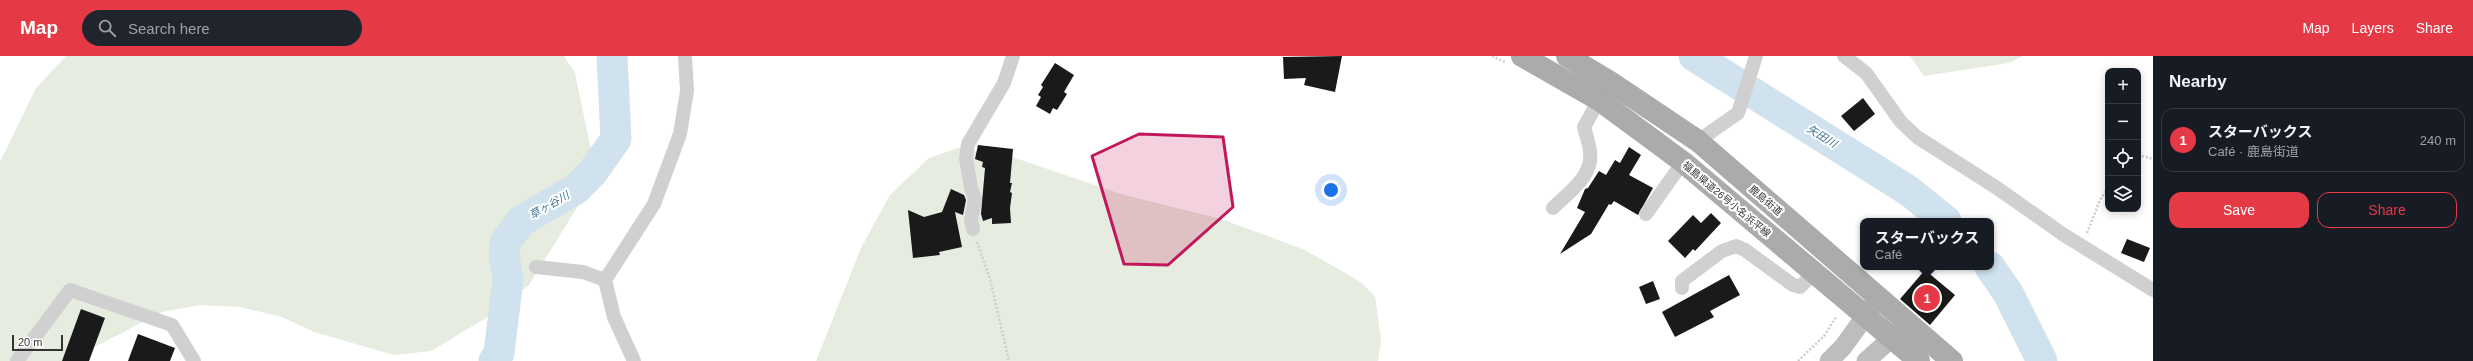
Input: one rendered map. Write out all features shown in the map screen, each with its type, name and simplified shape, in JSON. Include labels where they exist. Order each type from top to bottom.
[{"type":"main road","name":"鹿島街道","points":[[1567,56],[1610,82],[1698,141],[1880,297],[1952,361]]},
{"type":"main road","name":"福島県道26号小名浜平線","points":[[1517,61],[1599,100],[1683,162],[1919,361]]},
{"type":"street","points":[[634,361],[614,317],[605,280],[654,204],[677,141],[687,91],[685,56]]},
{"type":"street","points":[[973,229],[970,220],[975,199],[971,188],[966,158],[968,144],[1004,83],[1012,56]]},
{"type":"street","points":[[1698,141],[1738,113],[1756,56]]},
{"type":"street","points":[[1844,56],[1866,73],[1901,122],[1917,137],[2082,247],[2153,290]]},
{"type":"street","points":[[1553,208],[1589,170],[1590,150],[1584,127],[1599,100]]},
{"type":"street","points":[[1646,214],[1683,162]]},
{"type":"street","points":[[1682,288],[1682,281],[1722,251],[1736,246],[1745,250],[1792,285],[1800,286],[1815,272]]},
{"type":"street","points":[[536,267],[583,272],[605,280]]},
{"type":"street","points":[[17,361],[70,290],[172,325],[194,361]]},
{"type":"street","points":[[1829,361],[1843,347],[1864,316],[1880,297]]},
{"type":"street","points":[[1866,361],[1908,322]]},
{"type":"path","points":[[1492,56],[1517,61]]},
{"type":"path","points":[[2141,157],[2153,159]]},
{"type":"path","points":[[2082,247],[2100,200],[2105,192]]},
{"type":"path","points":[[973,229],[990,279],[1009,361]]},
{"type":"path","points":[[1798,361],[1824,336],[1833,324],[1836,316],[1834,311]]},
{"type":"highlighted area","points":[[1139,134],[1223,137],[1233,207],[1168,265],[1124,264],[1092,156]]},
{"type":"shaded area","points":[[66,56],[564,56],[575,73],[591,150],[578,206],[529,285],[486,318],[431,351],[394,355],[314,332],[282,317],[240,307],[200,305],[162,312],[79,355],[61,361],[0,361],[0,162],[36,88]]},
{"type":"shaded area","points":[[1910,56],[2023,56],[2009,63],[1924,76]]},
{"type":"shaded area","points":[[958,148],[1015,158],[1124,195],[1221,219],[1305,250],[1359,281],[1375,296],[1381,340],[1378,361],[816,361],[861,248],[890,195],[929,158]]},
{"type":"building","points":[[1342,56],[1335,92],[1304,85],[1306,78],[1284,79],[1283,57]]},
{"type":"building","points":[[1055,63],[1074,75],[1064,92],[1067,94],[1057,110],[1053,108],[1050,114],[1036,106],[1041,97],[1038,95],[1043,87],[1041,85]]},
{"type":"building","points":[[1863,98],[1875,114],[1854,131],[1841,116]]},
{"type":"building","points":[[978,145],[1013,149],[1010,183],[1012,183],[1010,192],[1012,193],[1010,208],[1011,223],[992,224],[992,218],[983,221],[981,214],[985,168],[982,167],[983,162],[975,159]]},
{"type":"building","points":[[1629,147],[1641,155],[1629,175],[1653,188],[1638,215],[1614,201],[1611,205],[1609,204],[1591,234],[1560,254],[1585,212],[1577,208],[1585,189],[1588,188],[1599,171],[1606,175],[1615,160],[1620,163]]},
{"type":"building","points":[[951,189],[964,195],[966,200],[963,215],[955,212],[962,247],[939,252],[940,255],[913,258],[908,210],[924,217],[942,212]]},
{"type":"building","points":[[1711,213],[1721,223],[1695,251],[1693,249],[1685,258],[1668,241],[1693,215],[1701,223]]},
{"type":"building","points":[[2127,239],[2150,248],[2144,262],[2121,253]]},
{"type":"building","points":[[1925,270],[1955,295],[1930,325],[1900,299]]},
{"type":"building","points":[[1729,275],[1740,295],[1710,311],[1714,317],[1675,337],[1662,312]]},
{"type":"building","points":[[1653,281],[1660,299],[1646,304],[1639,287]]},
{"type":"building","points":[[81,309],[105,318],[89,361],[62,361]]},
{"type":"building","points":[[138,334],[175,348],[170,361],[128,361]]},
{"type":"waterway","name":"草ヶ谷川","points":[[494,361],[499,353],[508,279],[504,257],[506,241],[521,221],[576,189],[592,173],[616,139],[612,56]]},
{"type":"waterway","name":"矢田川","points":[[1694,56],[1909,191],[1942,218]]},
{"type":"waterway","name":"矢田川","points":[[1992,270],[2008,293],[2042,361]]},
{"type":"place","name":"スターバックス","points":[[1927,298]]}]
